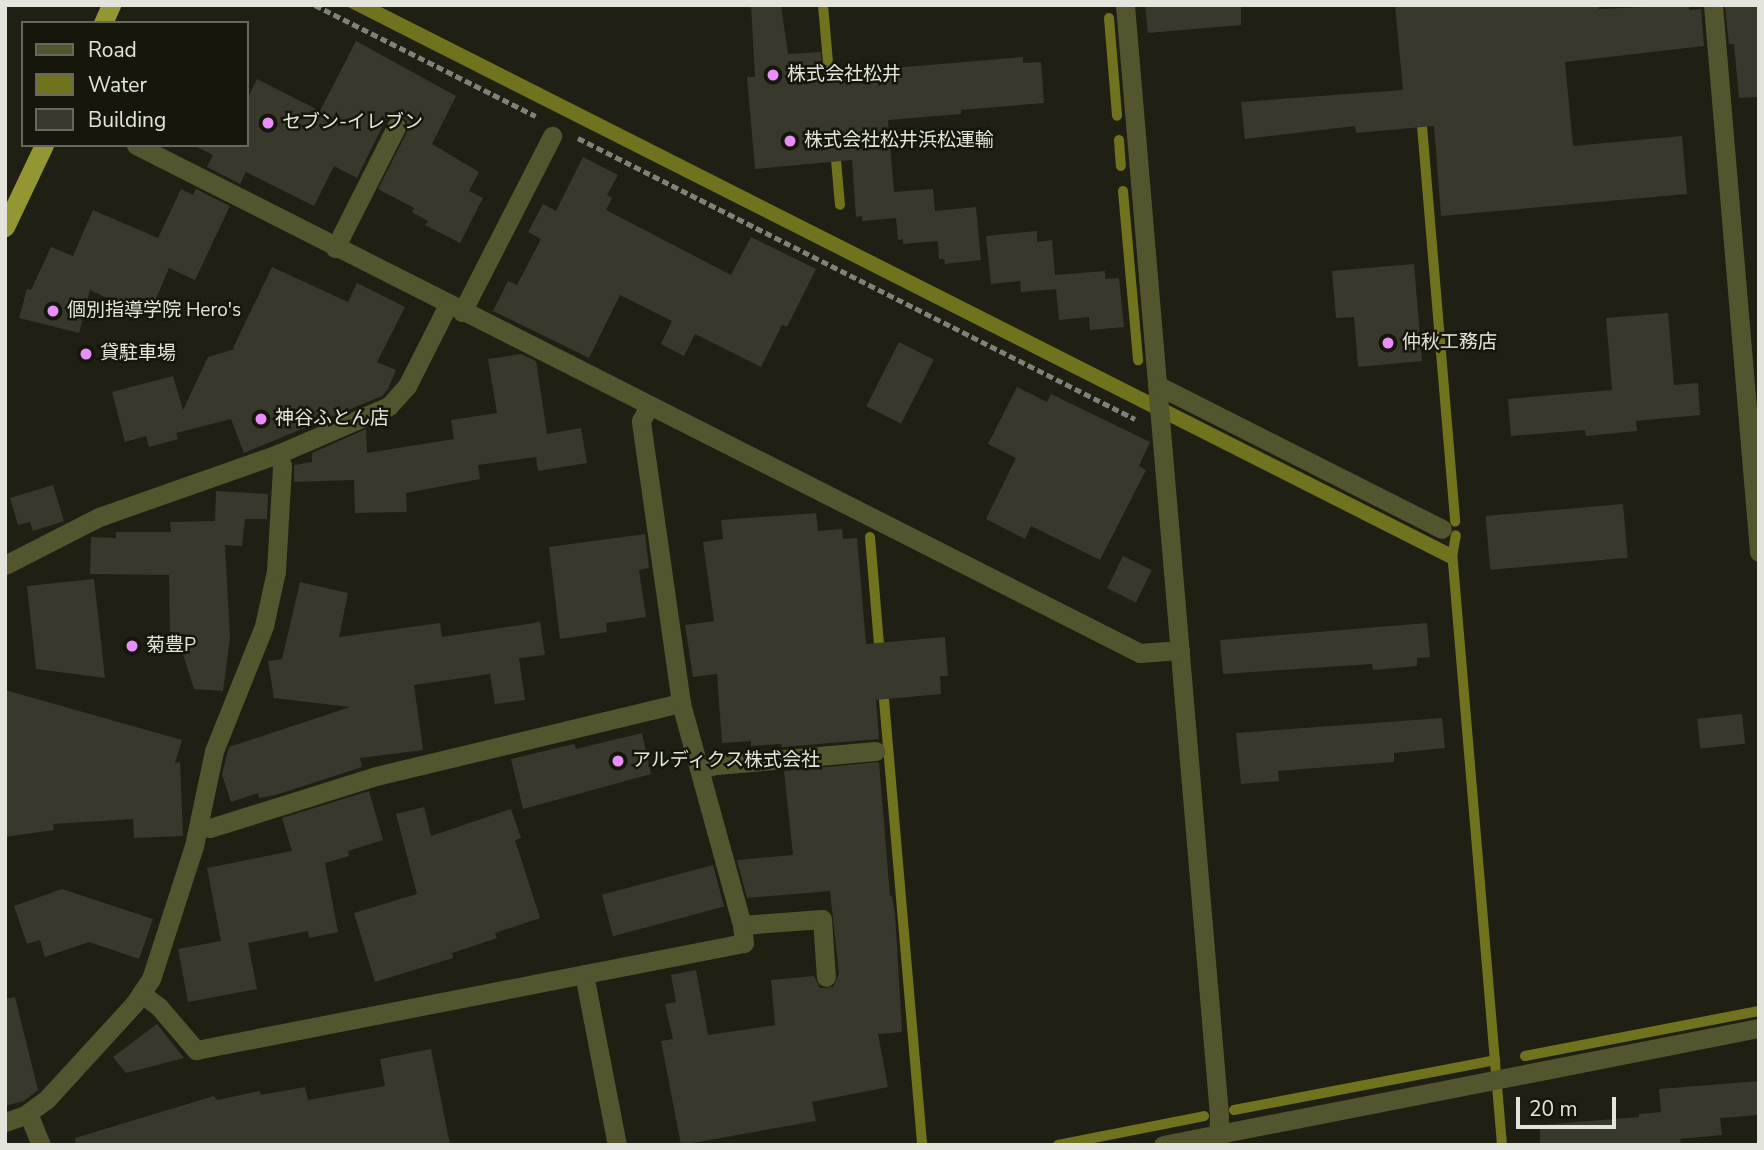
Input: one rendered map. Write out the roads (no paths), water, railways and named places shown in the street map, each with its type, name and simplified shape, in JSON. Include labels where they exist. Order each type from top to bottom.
[{"type":"highway","points":[[104,21],[111,5]]},
{"type":"highway","points":[[5,226],[43,147]]},
{"type":"street","points":[[1125,5],[1218,1139]]},
{"type":"street","points":[[1713,5],[1759,552]]},
{"type":"street","points":[[335,247],[396,127]]},
{"type":"street","points":[[5,565],[99,517],[278,454],[377,412],[399,397],[455,309],[555,130]]},
{"type":"street","points":[[140,147],[455,309],[1140,653],[1180,650]]},
{"type":"street","points":[[1158,387],[1442,529]]},
{"type":"street","points":[[142,994],[159,1007],[196,1050],[744,943],[742,925],[681,703],[641,421],[649,406]]},
{"type":"street","points":[[5,1122],[28,1113],[46,1100],[142,994],[156,965],[199,825],[211,758],[264,626],[274,582],[282,466],[278,454]]},
{"type":"street","points":[[199,825],[210,828],[376,776],[681,703]]},
{"type":"street","points":[[699,769],[716,765],[875,751]]},
{"type":"street","points":[[742,925],[821,919],[826,977]]},
{"type":"street","points":[[583,975],[617,1145]]},
{"type":"street","points":[[1163,1145],[1218,1139],[1484,1082],[1759,1028]]},
{"type":"street","points":[[28,1113],[41,1145]]},
{"type":"water","points":[[344,5],[377,5],[1457,551],[1507,1145],[1497,1145],[1448,563]]},
{"type":"waterway","points":[[823,5],[830,85]]},
{"type":"waterway","points":[[1109,18],[1117,116]]},
{"type":"waterway","points":[[1421,114],[1455,522]]},
{"type":"waterway","points":[[1119,140],[1121,166]]},
{"type":"waterway","points":[[835,149],[840,205]]},
{"type":"waterway","points":[[1123,191],[1138,360]]},
{"type":"waterway","points":[[1452,557],[1456,535]]},
{"type":"waterway","points":[[870,537],[880,655]]},
{"type":"waterway","points":[[883,688],[922,1145]]},
{"type":"waterway","points":[[1525,1056],[1759,1011]]},
{"type":"waterway","points":[[1234,1110],[1495,1060]]},
{"type":"waterway","points":[[1058,1145],[1204,1116]]},
{"type":"place","name":"株式会社松井","points":[[773,75]]},
{"type":"place","name":"セブン-イレブン","points":[[268,123]]},
{"type":"place","name":"株式会社松井浜松運輸","points":[[790,141]]},
{"type":"place","name":"個別指導学院 Hero's","points":[[53,311]]},
{"type":"place","name":"仲秋工務店","points":[[1388,343]]},
{"type":"place","name":"貸駐車場","points":[[86,354]]},
{"type":"place","name":"神谷ふとん店","points":[[261,419]]},
{"type":"place","name":"菊豊P","points":[[132,646]]},
{"type":"place","name":"アルディクス株式会社","points":[[618,761]]}]
